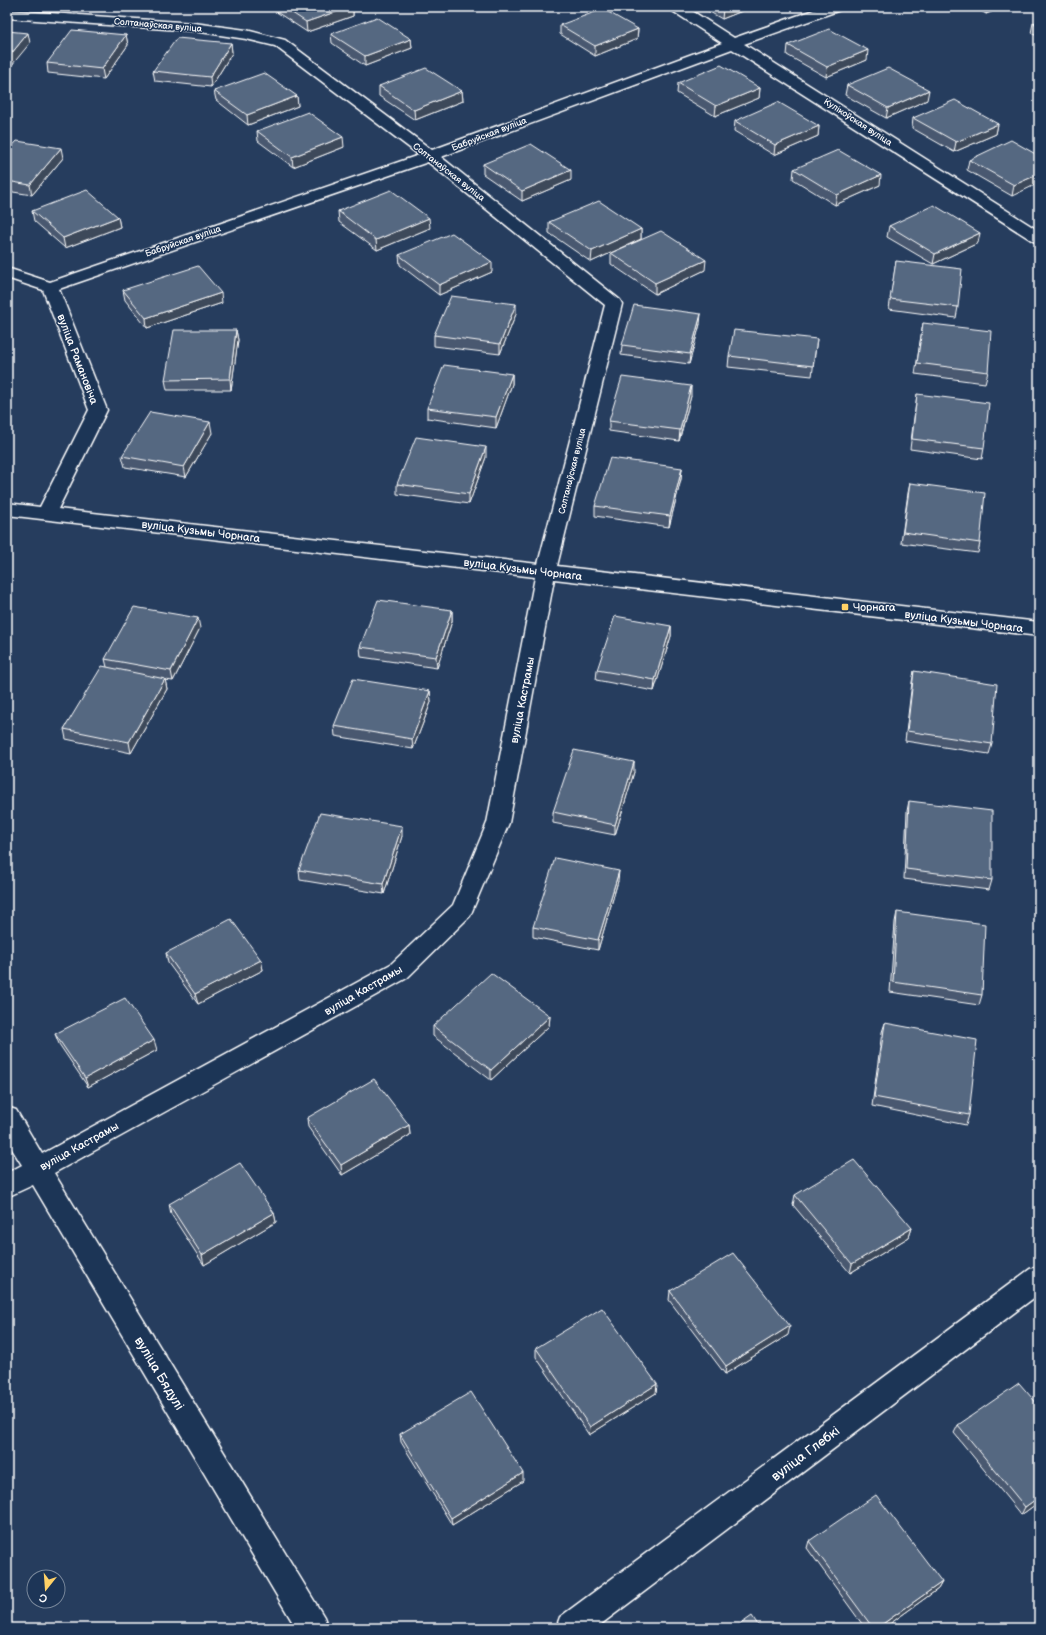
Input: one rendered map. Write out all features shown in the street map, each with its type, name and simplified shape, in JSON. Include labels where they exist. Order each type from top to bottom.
[{"type":"street","name":"Кулікоўская вуліца","points":[[676,7],[1039,238]]},
{"type":"street","name":"Бабруйская вуліца","points":[[50,287],[430,156],[835,7]]},
{"type":"street","name":"Солтанаўская вуліца","points":[[7,14],[161,24],[231,31],[256,35],[280,43],[430,156],[614,304],[546,572]]},
{"type":"street","points":[[7,273],[50,287]]},
{"type":"street","name":"вуліца Рамановіча","points":[[46,513],[98,410],[50,287]]},
{"type":"street","name":"вуліца Кузьмы Чорнага","points":[[7,509],[1039,629]]},
{"type":"street","name":"вуліца Кастрамы","points":[[7,1186],[37,1168],[399,971],[462,910],[498,823],[546,572]]},
{"type":"street","name":"вуліца Бядулі","points":[[7,1118],[313,1628]]},
{"type":"street","name":"вуліца Глебкі","points":[[571,1628],[1039,1278]]},
{"type":"building","points":[[283,7],[350,7],[306,22]]},
{"type":"building","points":[[603,9],[638,29],[595,46],[560,25]]},
{"type":"building","points":[[377,17],[411,39],[365,56],[331,34]]},
{"type":"building","points":[[1039,21],[1039,26],[1033,23]]},
{"type":"building","points":[[829,29],[868,50],[827,67],[788,45]]},
{"type":"building","points":[[72,30],[126,35],[102,69],[47,63]]},
{"type":"building","points":[[7,31],[28,33],[7,59]]},
{"type":"building","points":[[177,38],[231,43],[210,77],[153,71]]},
{"type":"building","points":[[721,65],[760,88],[716,106],[678,83]]},
{"type":"building","points":[[426,68],[462,91],[414,110],[379,86]]},
{"type":"building","points":[[888,68],[929,90],[888,108],[847,85]]},
{"type":"building","points":[[264,73],[297,96],[247,115],[214,91]]},
{"type":"building","points":[[955,100],[998,124],[956,142],[913,118]]},
{"type":"building","points":[[778,102],[819,126],[775,145],[735,121]]},
{"type":"building","points":[[308,112],[343,137],[292,157],[257,131]]},
{"type":"building","points":[[1011,140],[1039,156],[1039,174],[1014,185],[969,160]]},
{"type":"building","points":[[17,141],[61,148],[30,185],[7,181],[7,152]]},
{"type":"building","points":[[531,144],[571,170],[522,191],[483,164]]},
{"type":"building","points":[[838,150],[881,175],[837,195],[794,169]]},
{"type":"building","points":[[87,190],[118,217],[63,238],[32,211]]},
{"type":"building","points":[[391,190],[429,218],[376,240],[338,211]]},
{"type":"building","points":[[599,201],[641,229],[592,251],[549,222]]},
{"type":"building","points":[[934,205],[980,233],[935,254],[889,226]]},
{"type":"building","points":[[661,231],[706,260],[655,283],[611,253]]},
{"type":"building","points":[[452,233],[492,262],[439,285],[399,255]]},
{"type":"building","points":[[896,261],[962,269],[958,307],[890,299]]},
{"type":"building","points":[[198,266],[221,293],[146,318],[123,290]]},
{"type":"building","points":[[451,296],[516,304],[500,344],[434,335]]},
{"type":"building","points":[[634,305],[701,314],[690,354],[622,345]]},
{"type":"building","points":[[923,323],[991,331],[988,372],[917,363]]},
{"type":"building","points":[[174,330],[236,330],[230,379],[165,380]]},
{"type":"building","points":[[734,330],[817,339],[813,366],[729,356]]},
{"type":"building","points":[[444,365],[512,374],[496,417],[427,408]]},
{"type":"building","points":[[622,377],[691,386],[680,430],[609,421]]},
{"type":"building","points":[[917,394],[989,403],[984,448],[912,439]]},
{"type":"building","points":[[150,412],[210,422],[184,467],[122,456]]},
{"type":"building","points":[[416,437],[486,447],[469,494],[397,484]]},
{"type":"building","points":[[610,458],[682,468],[670,516],[595,506]]},
{"type":"building","points":[[910,483],[985,493],[980,543],[903,532]]},
{"type":"building","points":[[378,600],[452,610],[436,657],[360,647]]},
{"type":"building","points":[[134,607],[198,618],[171,671],[105,659]]},
{"type":"building","points":[[615,616],[671,626],[655,680],[597,670]]},
{"type":"building","points":[[102,666],[165,679],[129,742],[64,729]]},
{"type":"building","points":[[914,671],[997,684],[992,744],[907,731]]},
{"type":"building","points":[[353,679],[430,691],[412,739],[334,726]]},
{"type":"building","points":[[574,750],[634,762],[615,825],[553,812]]},
{"type":"building","points":[[909,801],[992,811],[992,880],[906,869]]},
{"type":"building","points":[[320,813],[402,826],[383,884],[299,870]]},
{"type":"building","points":[[555,858],[619,871],[598,940],[533,927]]},
{"type":"building","points":[[897,912],[985,924],[982,995],[893,982]]},
{"type":"building","points":[[231,919],[261,960],[195,994],[166,953]]},
{"type":"building","points":[[491,973],[550,1016],[491,1070],[433,1026]]},
{"type":"building","points":[[125,998],[154,1040],[85,1078],[55,1034]]},
{"type":"building","points":[[885,1023],[977,1040],[969,1115],[874,1097]]},
{"type":"building","points":[[374,1079],[409,1125],[341,1165],[307,1118]]},
{"type":"building","points":[[854,1160],[912,1228],[852,1264],[795,1195]]},
{"type":"building","points":[[240,1163],[274,1213],[202,1255],[169,1204]]},
{"type":"building","points":[[733,1253],[790,1326],[726,1366],[670,1291]]},
{"type":"building","points":[[602,1308],[657,1384],[590,1427],[536,1348]]},
{"type":"building","points":[[1019,1383],[1039,1406],[1039,1497],[1025,1507],[958,1425]]},
{"type":"building","points":[[471,1392],[523,1473],[451,1518],[400,1434]]},
{"type":"building","points":[[876,1495],[942,1582],[877,1628],[873,1628],[809,1541]]},
{"type":"building","points":[[752,1616],[760,1628],[735,1628]]},
{"type":"place","name":"Чорнага","points":[[845,607]]}]
